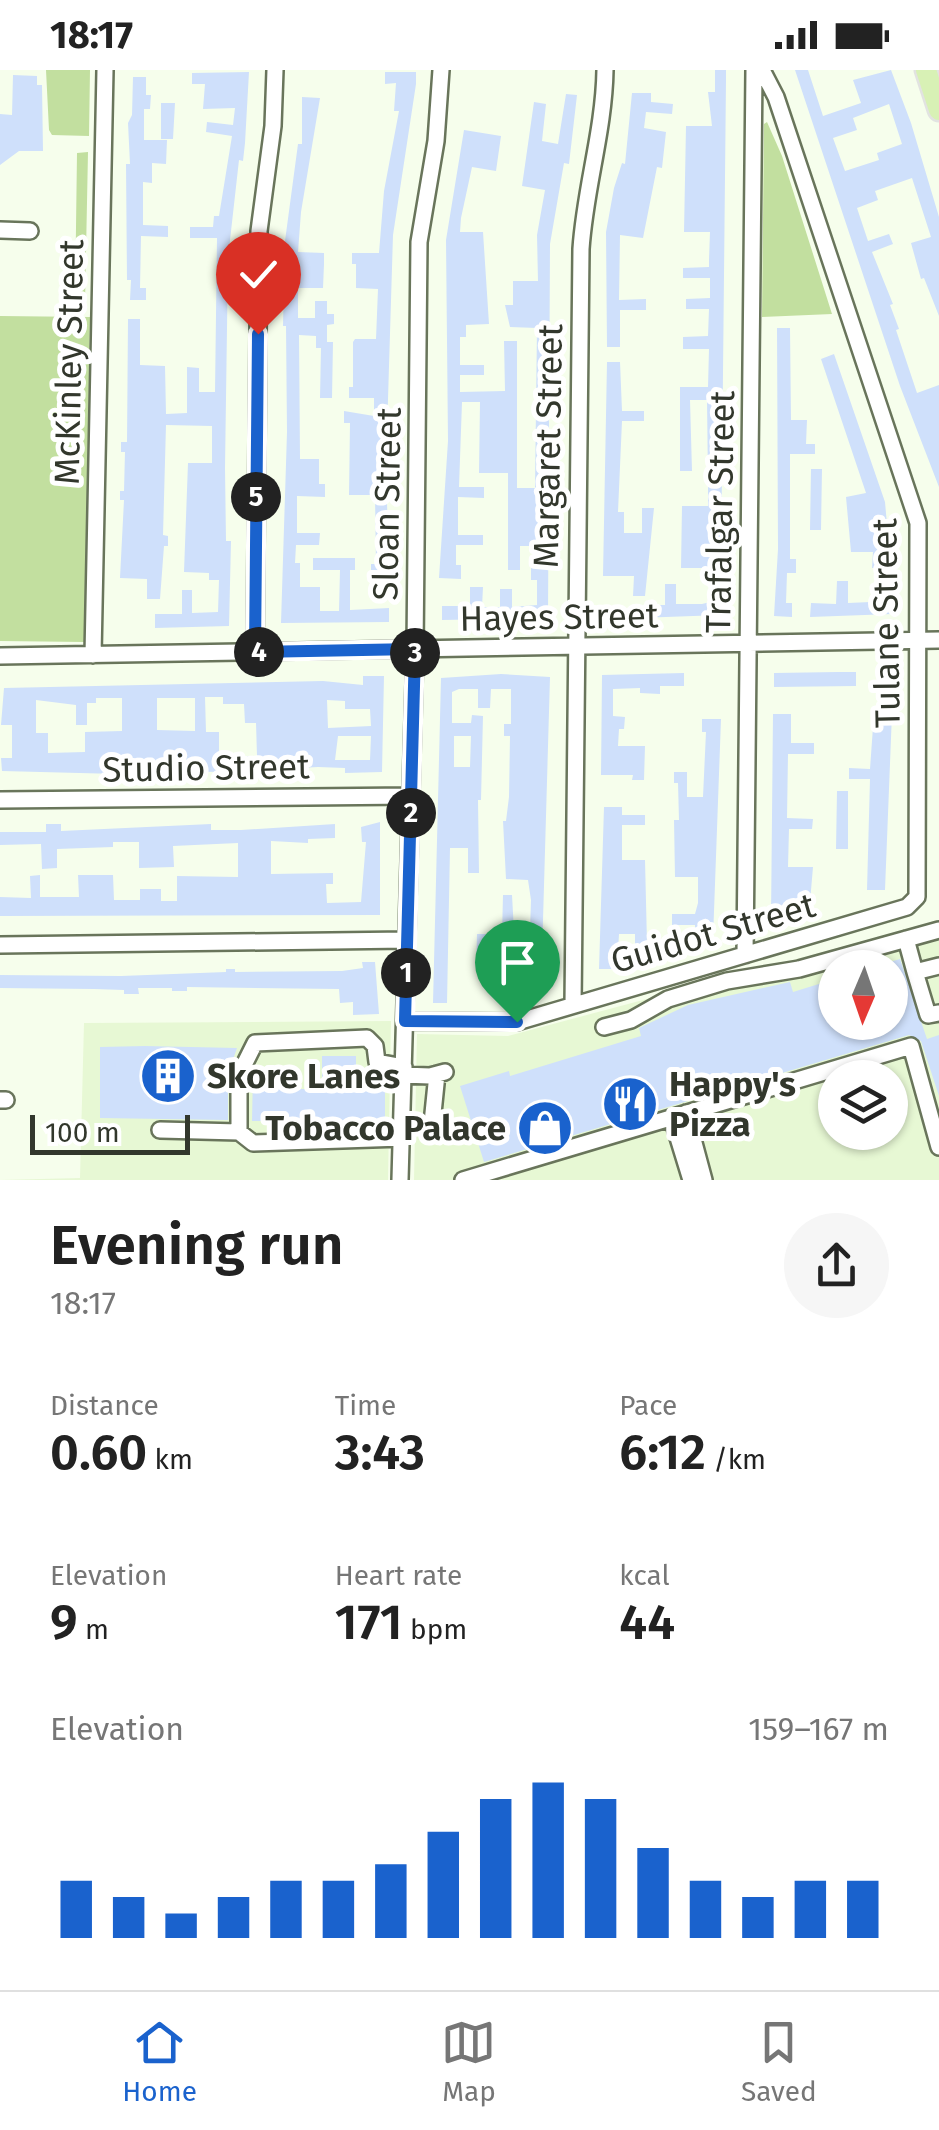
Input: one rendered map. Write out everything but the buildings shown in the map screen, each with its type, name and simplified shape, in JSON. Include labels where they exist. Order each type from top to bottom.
[{"type":"main road","points":[[926,70],[939,110]]},
{"type":"street","name":"McKinley Street","points":[[93,655],[105,70]]},
{"type":"street","points":[[255,652],[259,231],[274,126],[275,70]]},
{"type":"street","name":"Sloan Street","points":[[400,1180],[415,649],[419,242],[436,142],[441,70]]},
{"type":"street","name":"Margaret Street","points":[[573,1005],[580,249],[584,206],[600,137],[605,70]]},
{"type":"street","name":"Trafalgar Street","points":[[744,955],[754,70]]},
{"type":"street","name":"Tulane Street","points":[[762,70],[776,97],[912,498],[920,544],[916,900]]},
{"type":"street","points":[[0,230],[30,231]]},
{"type":"street","name":"Hayes Street","points":[[0,656],[939,640]]},
{"type":"street","name":"Studio Street","points":[[0,800],[412,796]]},
{"type":"street","name":"Guidot Street","points":[[405,1021],[507,1024],[907,907],[916,900]]},
{"type":"street","points":[[604,1027],[631,1020],[668,999],[727,981],[798,969],[939,930]]},
{"type":"street","points":[[0,945],[407,940]]},
{"type":"street","points":[[906,940],[928,1016],[939,1012]]},
{"type":"street","points":[[916,972],[939,966]]},
{"type":"street","points":[[921,992],[939,987]]},
{"type":"street","points":[[238,1132],[239,1075],[256,1042],[367,1038],[374,1046],[377,1062],[403,1071],[441,1073],[432,1123]]},
{"type":"street","points":[[463,1180],[911,1046],[939,1146]]},
{"type":"street","points":[[679,1116],[691,1180]]},
{"type":"street","points":[[679,1116],[704,1180]]},
{"type":"street","points":[[160,1130],[238,1132],[253,1143],[402,1138]]},
{"type":"shaded area","points":[[939,921],[939,1180],[414,1180],[417,1034],[508,1036],[818,953],[818,1040],[908,1040],[908,950],[830,950]]},
{"type":"shaded area","points":[[391,1021],[388,1180],[0,1180],[80,1178],[84,1023]]},
{"type":"green space","points":[[46,70],[90,70],[89,136],[52,135]]},
{"type":"green space","points":[[767,122],[782,156],[832,314],[762,317]]},
{"type":"green space","points":[[88,152],[85,303],[75,302],[77,153]]},
{"type":"green space","points":[[0,316],[90,317],[85,642],[0,641]]},
{"type":"place","name":"Skore Lanes","points":[[168,1076]]},
{"type":"place","name":"Happy's Pizza","points":[[630,1104]]},
{"type":"place","name":"Tobacco Palace","points":[[545,1128]]},
{"type":"route","points":[[258,334],[255,652],[415,649],[405,1021],[517,1022]]}]
